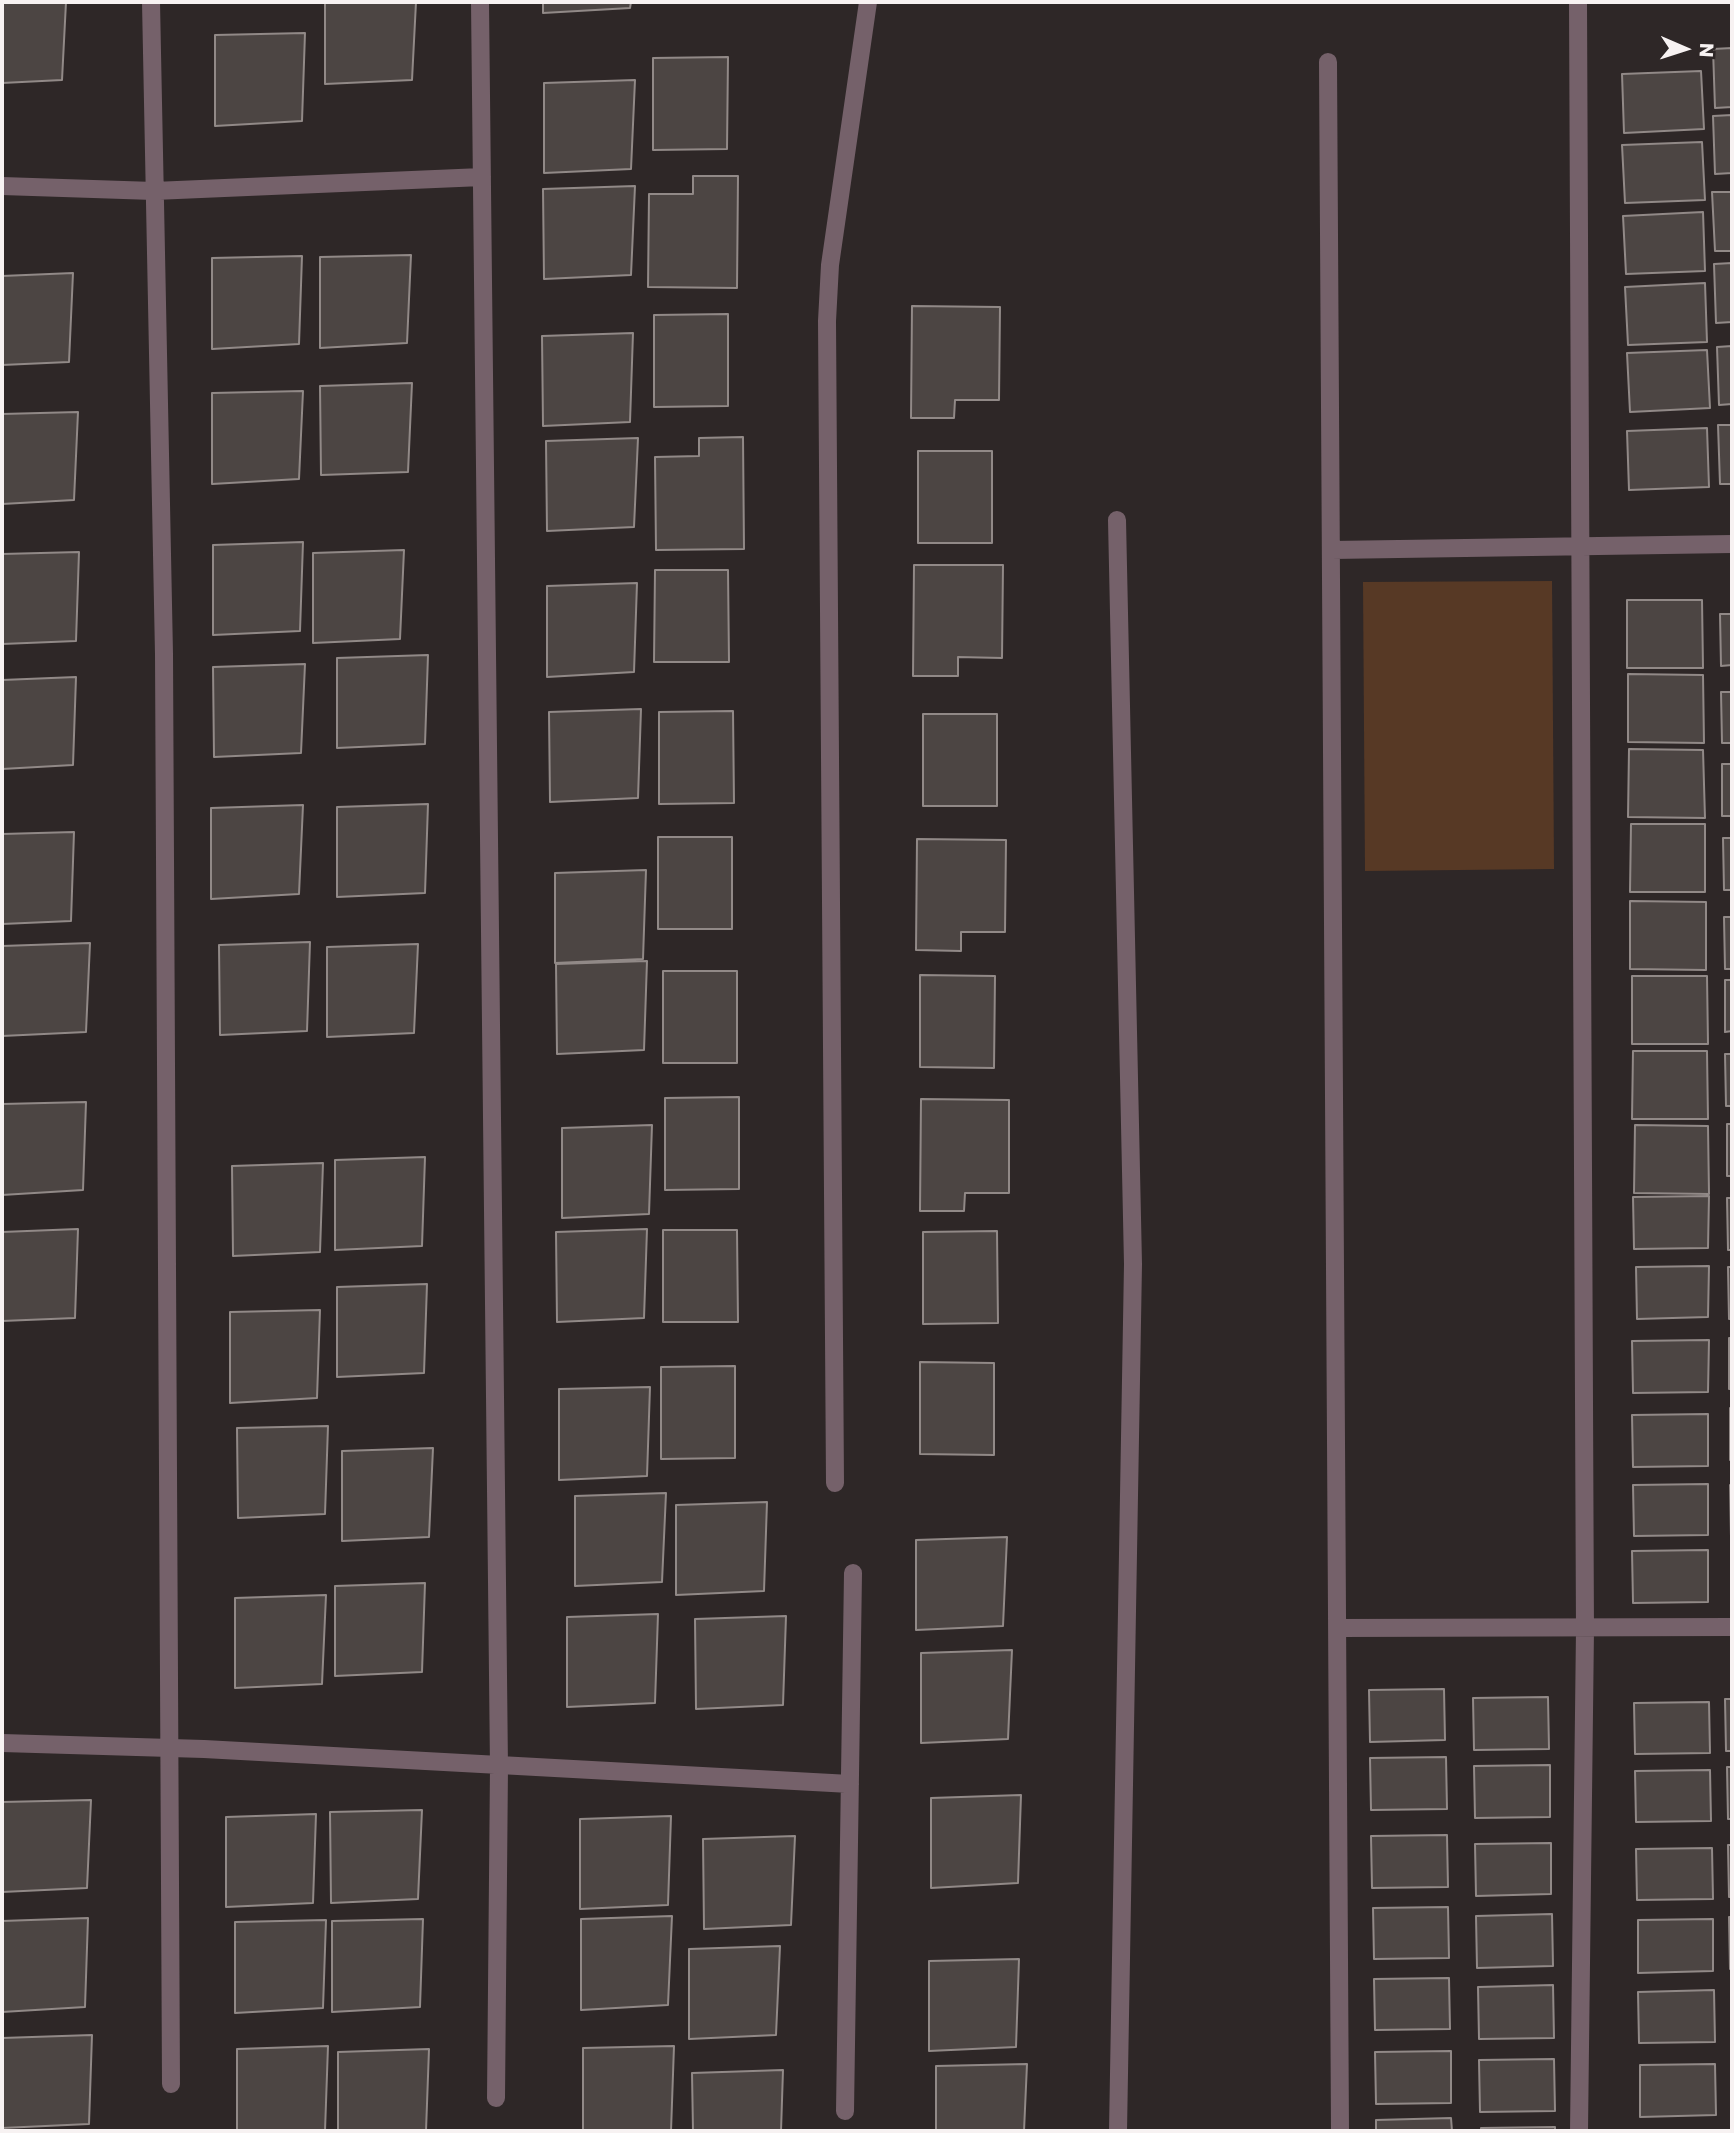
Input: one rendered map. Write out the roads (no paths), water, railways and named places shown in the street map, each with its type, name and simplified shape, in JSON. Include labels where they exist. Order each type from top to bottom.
[{"type":"street","points":[[151,2],[164,654],[171,2084]]},
{"type":"street","points":[[480,2],[499,1766],[496,2098]]},
{"type":"street","points":[[835,1483],[827,321],[830,265],[868,2]]},
{"type":"street","points":[[1578,2],[1585,1629],[1579,2131]]},
{"type":"street","points":[[1328,62],[1340,2131]]},
{"type":"street","points":[[2,186],[154,191],[482,177]]},
{"type":"street","points":[[1117,520],[1133,1264],[1118,2131]]},
{"type":"street","points":[[1332,550],[1732,544]]},
{"type":"street","points":[[845,2111],[853,1573]]},
{"type":"street","points":[[1338,1629],[1732,1628]]},
{"type":"street","points":[[2,1743],[171,1748],[850,1784]]}]
